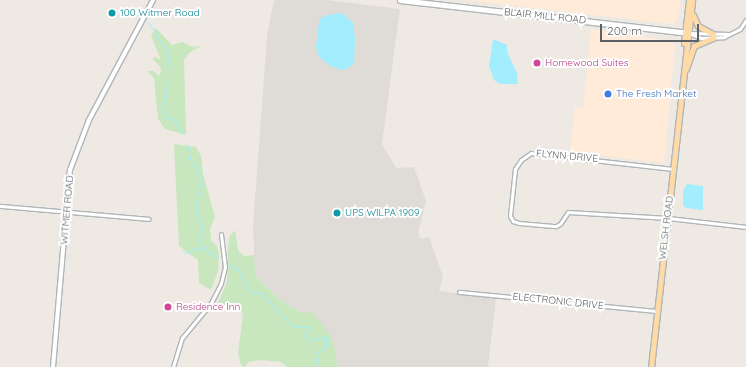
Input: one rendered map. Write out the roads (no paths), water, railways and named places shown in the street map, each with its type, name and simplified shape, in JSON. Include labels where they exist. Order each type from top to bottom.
[{"type":"main road","name":"BLAIR MILL ROAD","points":[[400,0],[687,33]]},
{"type":"main road","name":"WELSH ROAD","points":[[651,367],[684,76],[689,0]]},
{"type":"main road","name":"WELSH ROAD","points":[[682,90],[680,82],[692,0]]},
{"type":"main road","points":[[684,76],[694,46],[713,36],[694,21],[692,0]]},
{"type":"street","name":"WITMER ROAD","points":[[54,367],[70,170],[82,136],[153,0]]},
{"type":"street","points":[[687,33],[696,38],[731,34],[742,27],[746,20]]},
{"type":"street","points":[[687,33],[713,36]]},
{"type":"street","name":"FLYNN DRIVE","points":[[668,218],[568,212],[560,224],[556,226],[519,223],[513,221],[510,216],[514,177],[521,160],[535,152],[673,169]]},
{"type":"street","points":[[0,206],[148,218]]},
{"type":"street","points":[[668,218],[746,226]]},
{"type":"street","points":[[173,367],[182,338],[211,302],[221,283],[225,267],[221,234]]},
{"type":"street","name":"ELECTRONIC DRIVE","points":[[459,292],[657,311]]},
{"type":"water","points":[[342,13],[353,23],[355,38],[354,64],[344,70],[332,67],[319,57],[316,47],[319,20],[327,15]]},
{"type":"water","points":[[493,39],[507,45],[507,52],[517,73],[518,84],[500,84],[494,80],[489,66]]},
{"type":"water","points":[[687,184],[703,186],[703,210],[686,208],[683,205],[683,191]]},
{"type":"waterway","points":[[148,22],[168,53],[166,97],[162,108],[166,117],[176,121],[182,133]]},
{"type":"waterway","points":[[187,144],[191,161],[196,166],[201,182],[195,206],[203,230],[198,240],[208,252],[218,257]]},
{"type":"waterway","points":[[183,251],[190,253],[196,247],[199,250],[203,247]]},
{"type":"waterway","points":[[229,265],[238,270],[251,293],[261,293],[292,326],[309,327],[304,335],[310,340],[326,337],[326,347],[315,353],[317,367]]},
{"type":"place","name":"100 Witmer Road","points":[[112,13]]},
{"type":"place","name":"Homewood Suites","points":[[537,63]]},
{"type":"place","name":"The Fresh Market","points":[[608,94]]},
{"type":"place","name":"UPS WILPA 1909","points":[[337,213]]},
{"type":"place","name":"Residence Inn","points":[[168,307]]}]
